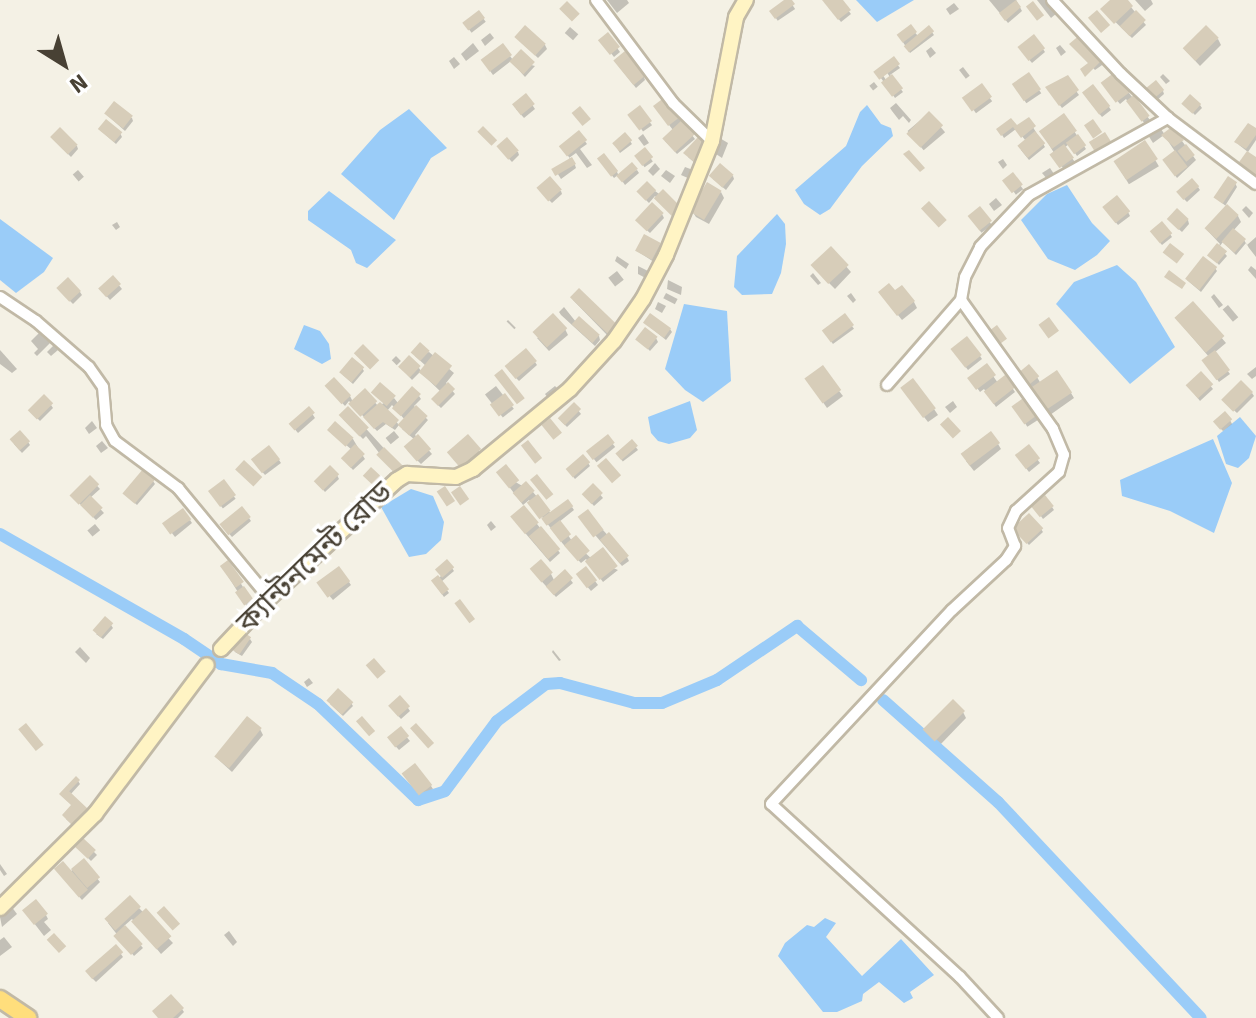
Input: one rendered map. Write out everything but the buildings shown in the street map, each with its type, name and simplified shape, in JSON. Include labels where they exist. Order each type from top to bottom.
[{"type":"highway","points":[[0,999],[28,1018]]},
{"type":"main road","name":"ক্যান্টনমেন্ট রোড","points":[[221,649],[269,598],[397,480],[407,474],[456,477],[473,469],[522,431],[594,366],[643,299],[712,141],[736,17],[746,0]]},
{"type":"main road","points":[[0,908],[88,821],[207,665]]},
{"type":"street","points":[[596,0],[673,103],[712,141]]},
{"type":"street","points":[[1052,0],[1121,74],[1168,118],[1256,184]]},
{"type":"street","points":[[887,385],[961,300],[965,277],[980,247],[1029,195],[1168,118]]},
{"type":"street","points":[[0,297],[36,321],[89,367],[103,387],[106,425],[115,441],[178,488],[269,598]]},
{"type":"street","points":[[961,300],[1053,429],[1064,455],[1059,472],[1016,511],[1008,528],[1015,546],[1006,560],[952,610],[771,804],[960,977],[998,1018]]},
{"type":"water","points":[[856,0],[914,0],[877,22]]},
{"type":"water","points":[[867,105],[881,124],[891,128],[893,136],[862,166],[830,209],[820,215],[804,204],[795,190],[846,146],[860,112]]},
{"type":"water","points":[[409,109],[447,148],[431,158],[394,220],[341,174],[380,130]]},
{"type":"water","points":[[1067,185],[1092,223],[1110,241],[1097,255],[1075,270],[1048,259],[1021,220],[1047,194]]},
{"type":"water","points":[[329,191],[396,240],[367,268],[356,263],[351,250],[308,220],[308,211]]},
{"type":"water","points":[[777,214],[785,224],[786,244],[781,273],[772,294],[742,295],[734,287],[737,256]]},
{"type":"water","points":[[0,219],[53,258],[44,272],[16,293],[0,280]]},
{"type":"water","points":[[1117,265],[1136,282],[1175,347],[1130,384],[1056,304],[1074,282]]},
{"type":"water","points":[[684,304],[727,311],[731,381],[703,402],[685,390],[665,369]]},
{"type":"water","points":[[304,325],[320,331],[329,344],[331,359],[322,364],[294,349]]},
{"type":"water","points":[[690,401],[697,430],[690,438],[669,444],[658,441],[651,433],[648,417]]},
{"type":"water","points":[[1240,417],[1256,436],[1249,458],[1238,468],[1226,464],[1217,436]]},
{"type":"water","points":[[1213,439],[1232,483],[1214,533],[1170,511],[1122,496],[1120,480]]},
{"type":"water","points":[[411,489],[433,496],[444,522],[441,540],[426,554],[409,557],[381,507]]},
{"type":"water","points":[[825,918],[836,923],[826,937],[862,976],[901,939],[934,975],[910,992],[913,998],[904,1003],[879,982],[863,994],[862,1001],[837,1012],[823,1012],[778,956],[785,943],[807,925],[814,927]]},
{"type":"waterway","points":[[0,534],[184,639],[221,664],[272,673],[318,704],[418,800],[445,791],[497,721],[546,684],[560,683],[634,703],[662,703],[717,680],[797,626],[861,680]]},
{"type":"waterway","points":[[883,700],[998,802],[1201,1018]]}]
